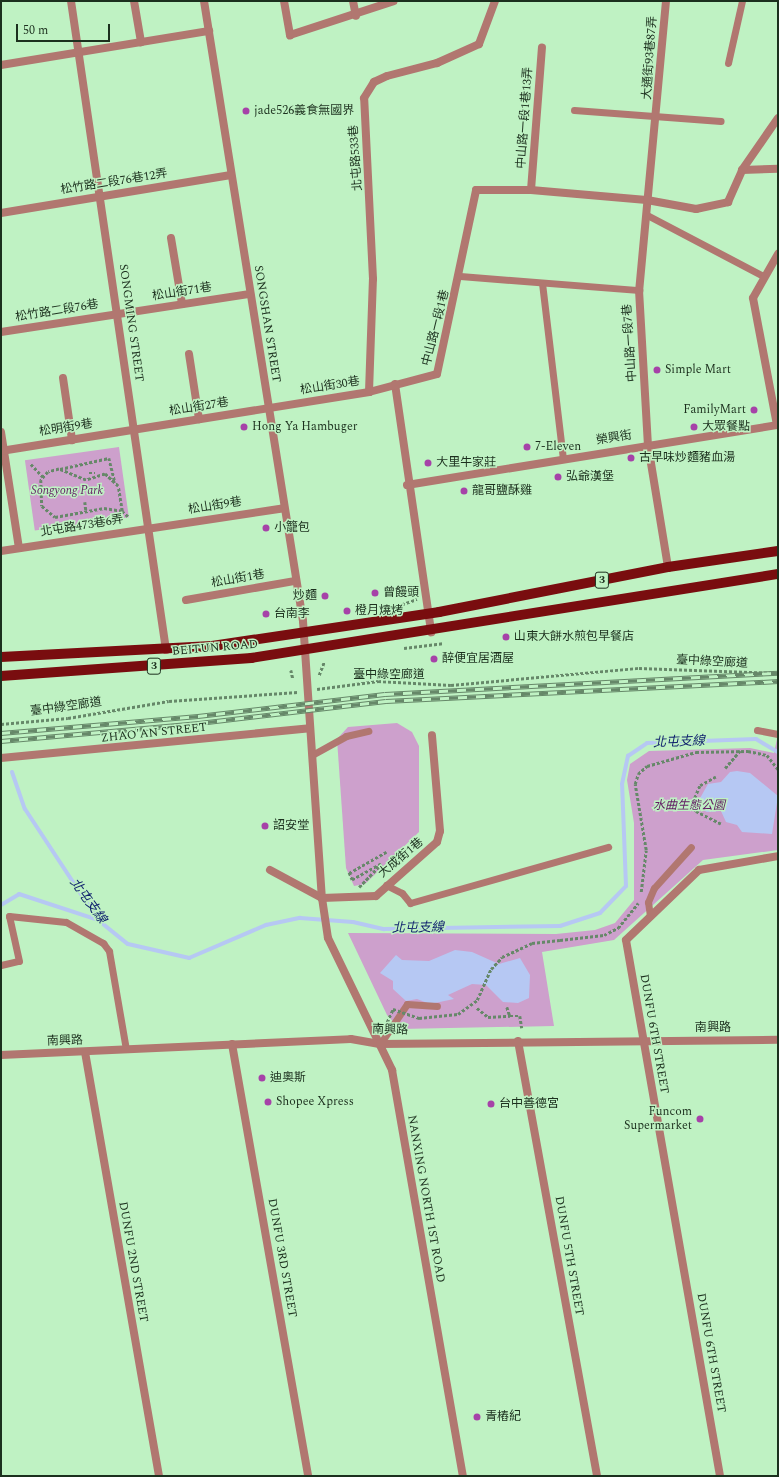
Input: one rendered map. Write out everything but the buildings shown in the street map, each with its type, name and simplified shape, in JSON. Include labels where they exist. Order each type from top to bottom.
[{"type":"main road","name":"3","points":[[427,613],[668,568],[778,551]]},
{"type":"main road","name":"3","points":[[431,632],[778,574]]},
{"type":"main road","name":"BEITUN ROAD","points":[[2,655],[166,650],[304,632],[427,613]]},
{"type":"main road","name":"BEITUN ROAD","points":[[1,676],[204,664],[431,632]]},
{"type":"street","name":"SONGMING STREET","points":[[71,1],[150,528],[166,650]]},
{"type":"street","points":[[134,1],[141,42]]},
{"type":"street","name":"SONGSHAN STREET","points":[[204,1],[306,650]]},
{"type":"street","points":[[284,1],[290,35],[356,16],[394,1]]},
{"type":"street","points":[[353,1],[356,16]]},
{"type":"street","name":"北屯路533巷","points":[[369,392],[373,279],[364,98],[374,82],[387,76],[437,63],[478,44],[495,1]]},
{"type":"street","name":"大通街93巷87弄","points":[[657,116],[666,1]]},
{"type":"street","points":[[1,65],[209,31]]},
{"type":"street","name":"中山路一段1巷13弄","points":[[531,190],[542,47]]},
{"type":"street","name":"中山路一段7巷","points":[[657,116],[647,200],[647,215],[639,290],[648,445],[668,568]]},
{"type":"street","points":[[742,170],[778,118]]},
{"type":"street","points":[[742,170],[778,169]]},
{"type":"street","name":"中山路一段1巷","points":[[394,384],[437,374],[460,276],[476,190],[531,190],[647,200],[696,209],[728,202],[742,170]]},
{"type":"street","name":"松竹路二段76巷12弄","points":[[1,213],[231,175]]},
{"type":"street","points":[[171,238],[182,304]]},
{"type":"street","points":[[778,254],[763,276],[753,298],[778,425]]},
{"type":"street","name":"松山街71巷","points":[[118,314],[250,294]]},
{"type":"street","name":"松竹路二段76巷","points":[[1,332],[118,314]]},
{"type":"street","points":[[189,354],[199,419]]},
{"type":"street","points":[[63,378],[72,440]]},
{"type":"street","points":[[394,384],[407,485],[431,632]]},
{"type":"street","name":"松山街30巷","points":[[268,408],[369,392],[394,384]]},
{"type":"street","name":"松山街27巷","points":[[135,430],[268,408]]},
{"type":"street","name":"榮興街","points":[[407,485],[778,425]]},
{"type":"street","name":"松明街9巷","points":[[2,451],[135,430]]},
{"type":"street","points":[[1,432],[2,451],[19,548]]},
{"type":"street","name":"松山街9巷","points":[[150,528],[284,508]]},
{"type":"street","name":"北屯路473巷6弄","points":[[1,551],[150,528]]},
{"type":"street","name":"松山街1巷","points":[[186,600],[295,581]]},
{"type":"street","points":[[306,650],[322,898]]},
{"type":"street","name":"ZHAO'AN STREET","points":[[1,758],[25,757],[310,728]]},
{"type":"street","name":"大成街1巷","points":[[322,898],[376,896],[386,885],[437,842],[440,831],[432,735]]},
{"type":"street","name":"DUNFU 6TH STREET","points":[[720,1476],[626,940],[699,870],[778,856]]},
{"type":"street","points":[[270,870],[322,898]]},
{"type":"street","name":"NANXING NORTH 1ST ROAD","points":[[322,898],[328,938],[392,1070],[463,1476]]},
{"type":"street","name":"南興路","points":[[1,1055],[351,1039],[380,1044],[643,1039],[778,1040]]},
{"type":"street","name":"DUNFU 5TH STREET","points":[[518,1041],[597,1476]]},
{"type":"street","name":"DUNFU 3RD STREET","points":[[232,1044],[308,1476]]},
{"type":"street","name":"DUNFU 2ND STREET","points":[[85,1052],[159,1476]]},
{"type":"lane","points":[[728,63],[742,1]]},
{"type":"lane","points":[[574,110],[721,121]]},
{"type":"lane","points":[[647,215],[763,276]]},
{"type":"lane","points":[[460,276],[639,290]]},
{"type":"lane","points":[[542,283],[563,459]]},
{"type":"lane","points":[[757,730],[778,734]]},
{"type":"lane","points":[[312,755],[346,736],[368,731]]},
{"type":"lane","points":[[386,885],[402,893],[410,903],[608,846]]},
{"type":"lane","points":[[650,916],[648,902],[654,888],[691,847]]},
{"type":"lane","points":[[1,965],[19,961],[9,916],[66,922],[103,944],[109,951],[126,1050]]},
{"type":"lane","points":[[380,1044],[398,1012],[411,1003],[437,1006]]},
{"type":"path","points":[[43,477],[59,469],[109,458],[122,510],[129,517]]},
{"type":"path","points":[[31,464],[43,477]]},
{"type":"path","points":[[59,469],[83,479],[105,474],[115,482]]},
{"type":"path","points":[[89,473],[95,473]]},
{"type":"path","points":[[43,477],[40,498],[49,514],[60,518],[86,510],[122,510]]},
{"type":"path","points":[[85,502],[86,510]]},
{"type":"path","points":[[396,607],[417,599]]},
{"type":"path","points":[[404,648],[443,643]]},
{"type":"path","points":[[319,675],[324,662]]},
{"type":"path","name":"臺中綠空廊道","points":[[1,724],[68,718],[169,701],[256,697],[378,682],[451,685],[639,668],[778,672]]},
{"type":"path","points":[[291,670],[293,679]]},
{"type":"path","points":[[387,1022],[392,1009],[398,1012],[435,1019],[458,1014],[477,1000],[491,969],[502,957],[532,943],[604,935],[618,928],[632,914],[640,895],[646,850],[635,784],[638,774],[647,766],[674,756],[740,751],[767,755],[778,767]]},
{"type":"path","points":[[725,768],[740,751]]},
{"type":"path","points":[[716,777],[700,786],[692,805],[696,811],[721,824]]},
{"type":"path","points":[[358,887],[380,864],[352,880],[348,872],[386,852]]},
{"type":"path","points":[[507,1007],[510,1016]]},
{"type":"path","points":[[476,1008],[492,1018],[520,1016],[522,1028]]},
{"type":"green space","name":"Songyong Park","points":[[119,447],[129,517],[35,531],[25,460]]},
{"type":"green space","points":[[397,723],[412,732],[419,746],[419,832],[365,884],[354,886],[346,868],[337,739],[348,727]]},
{"type":"green space","name":"水曲生態公園","points":[[778,734],[778,850],[703,860],[614,940],[542,952],[554,1026],[400,1029],[387,1015],[348,933],[556,934],[595,930],[615,923],[634,900],[634,823],[627,780],[630,764],[649,751],[750,748],[774,753]]},
{"type":"water","points":[[737,771],[750,773],[778,796],[772,834],[742,832],[737,825],[726,822],[721,811],[707,812],[699,808],[699,800],[708,784],[721,782],[730,772]]},
{"type":"water","points":[[455,950],[472,952],[499,964],[520,958],[530,975],[529,998],[518,1003],[503,1002],[486,985],[472,984],[448,995],[454,999],[430,1004],[417,999],[406,1001],[393,989],[393,981],[380,973],[396,955],[402,960],[429,961]]},
{"type":"waterway","name":"北屯支線","points":[[12,772],[25,809],[98,920],[128,944],[189,958],[266,925],[300,918],[353,922],[384,929],[560,926],[600,913],[626,886],[622,784],[628,756],[647,743],[756,739],[778,752]]},
{"type":"waterway","points":[[1,905],[19,894],[98,920]]},
{"type":"railway","points":[[1,733],[198,716],[385,694],[778,673]]},
{"type":"railway","points":[[1,741],[199,723],[386,701],[778,681]]},
{"type":"place","name":"jade526義食無國界","points":[[246,111]]},
{"type":"place","name":"Simple Mart","points":[[657,370]]},
{"type":"place","name":"FamilyMart","points":[[754,410]]},
{"type":"place","name":"Hong Ya Hambuger","points":[[244,427]]},
{"type":"place","name":"大眾餐點","points":[[694,427]]},
{"type":"place","name":"7-Eleven","points":[[527,447]]},
{"type":"place","name":"古早味炒麵豬血湯","points":[[631,458]]},
{"type":"place","name":"大里牛家莊","points":[[428,463]]},
{"type":"place","name":"弘爺漢堡","points":[[558,477]]},
{"type":"place","name":"龍哥鹽酥雞","points":[[464,491]]},
{"type":"place","name":"小籠包","points":[[266,528]]},
{"type":"place","name":"曾饅頭","points":[[375,593]]},
{"type":"place","name":"炒麵","points":[[325,596]]},
{"type":"place","name":"橙月燒烤","points":[[347,611]]},
{"type":"place","name":"台南李","points":[[266,614]]},
{"type":"place","name":"山東大餅水煎包早餐店","points":[[506,637]]},
{"type":"place","name":"醉便宜居酒屋","points":[[434,659]]},
{"type":"place","name":"詔安堂","points":[[265,826]]},
{"type":"place","name":"迪奧斯","points":[[262,1078]]},
{"type":"place","name":"Shopee Xpress","points":[[268,1102]]},
{"type":"place","name":"台中善德宮","points":[[491,1104]]},
{"type":"place","name":"Funcom Supermarket","points":[[700,1119]]},
{"type":"place","name":"青樁紀","points":[[477,1417]]}]
